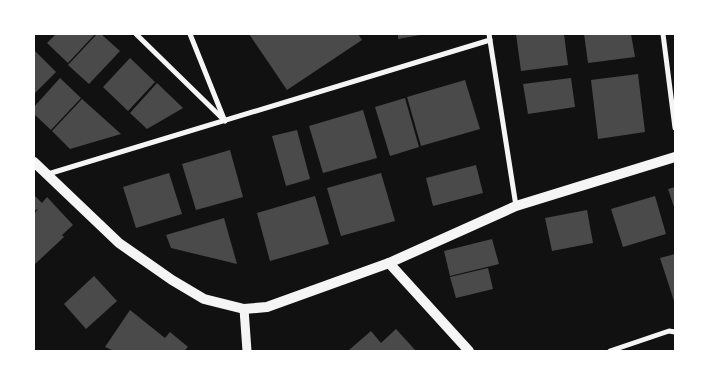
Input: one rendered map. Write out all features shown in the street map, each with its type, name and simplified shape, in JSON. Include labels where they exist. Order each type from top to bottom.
[{"type":"main road","points":[[34,162],[119,243],[172,280],[204,299],[244,309],[267,307],[389,263],[516,206],[675,157]]},
{"type":"main road","points":[[389,263],[469,351]]},
{"type":"street","points":[[136,34],[225,121]]},
{"type":"street","points":[[190,34],[225,121]]},
{"type":"street","points":[[489,34],[516,206]]},
{"type":"street","points":[[663,34],[675,128]]},
{"type":"street","points":[[47,175],[490,40]]},
{"type":"street","points":[[244,309],[247,351]]},
{"type":"street","points":[[610,351],[669,331],[675,332]]},
{"type":"building","points":[[56,34],[95,34],[68,63],[47,43]]},
{"type":"building","points":[[97,34],[101,34],[120,51],[89,84],[68,65]]},
{"type":"building","points":[[249,34],[358,34],[362,40],[287,90]]},
{"type":"building","points":[[398,34],[420,34],[420,35],[398,39]]},
{"type":"building","points":[[516,34],[564,34],[568,65],[521,71]]},
{"type":"building","points":[[584,34],[631,34],[635,57],[588,63]]},
{"type":"building","points":[[34,50],[56,72],[34,94]]},
{"type":"building","points":[[130,58],[155,82],[128,111],[103,87]]},
{"type":"building","points":[[638,74],[645,132],[598,139],[591,80]]},
{"type":"building","points":[[60,78],[81,98],[51,130],[34,114],[34,107]]},
{"type":"building","points":[[571,78],[575,107],[528,114],[523,84]]},
{"type":"building","points":[[465,80],[480,129],[421,146],[407,97]]},
{"type":"building","points":[[157,83],[183,108],[147,129],[130,113]]},
{"type":"building","points":[[405,98],[419,147],[390,156],[375,107]]},
{"type":"building","points":[[82,99],[121,134],[70,149],[52,131]]},
{"type":"building","points":[[363,110],[377,158],[323,173],[309,126]]},
{"type":"building","points":[[297,130],[310,179],[286,186],[272,136]]},
{"type":"building","points":[[230,150],[243,197],[196,210],[182,164]]},
{"type":"building","points":[[476,165],[483,193],[433,206],[426,178]]},
{"type":"building","points":[[169,173],[182,214],[136,228],[123,187]]},
{"type":"building","points":[[381,173],[395,221],[341,236],[327,188]]},
{"type":"building","points":[[675,187],[675,210],[668,189]]},
{"type":"building","points":[[34,195],[42,203],[47,197],[73,225],[62,235],[64,237],[34,265],[34,214],[38,209],[34,211]]},
{"type":"building","points":[[315,196],[329,244],[270,261],[257,213]]},
{"type":"building","points":[[655,196],[666,234],[623,247],[611,209]]},
{"type":"building","points":[[587,210],[593,243],[552,251],[545,218]]},
{"type":"building","points":[[224,218],[237,264],[171,248],[166,235]]},
{"type":"building","points":[[492,239],[499,264],[450,276],[444,251]]},
{"type":"building","points":[[675,254],[675,304],[660,258]]},
{"type":"building","points":[[488,268],[493,289],[456,298],[450,277]]},
{"type":"building","points":[[94,276],[117,301],[86,329],[64,304]]},
{"type":"building","points":[[130,310],[165,338],[170,332],[188,347],[184,351],[114,351],[105,347]]},
{"type":"building","points":[[396,329],[416,351],[349,350],[371,331],[381,343]]}]
